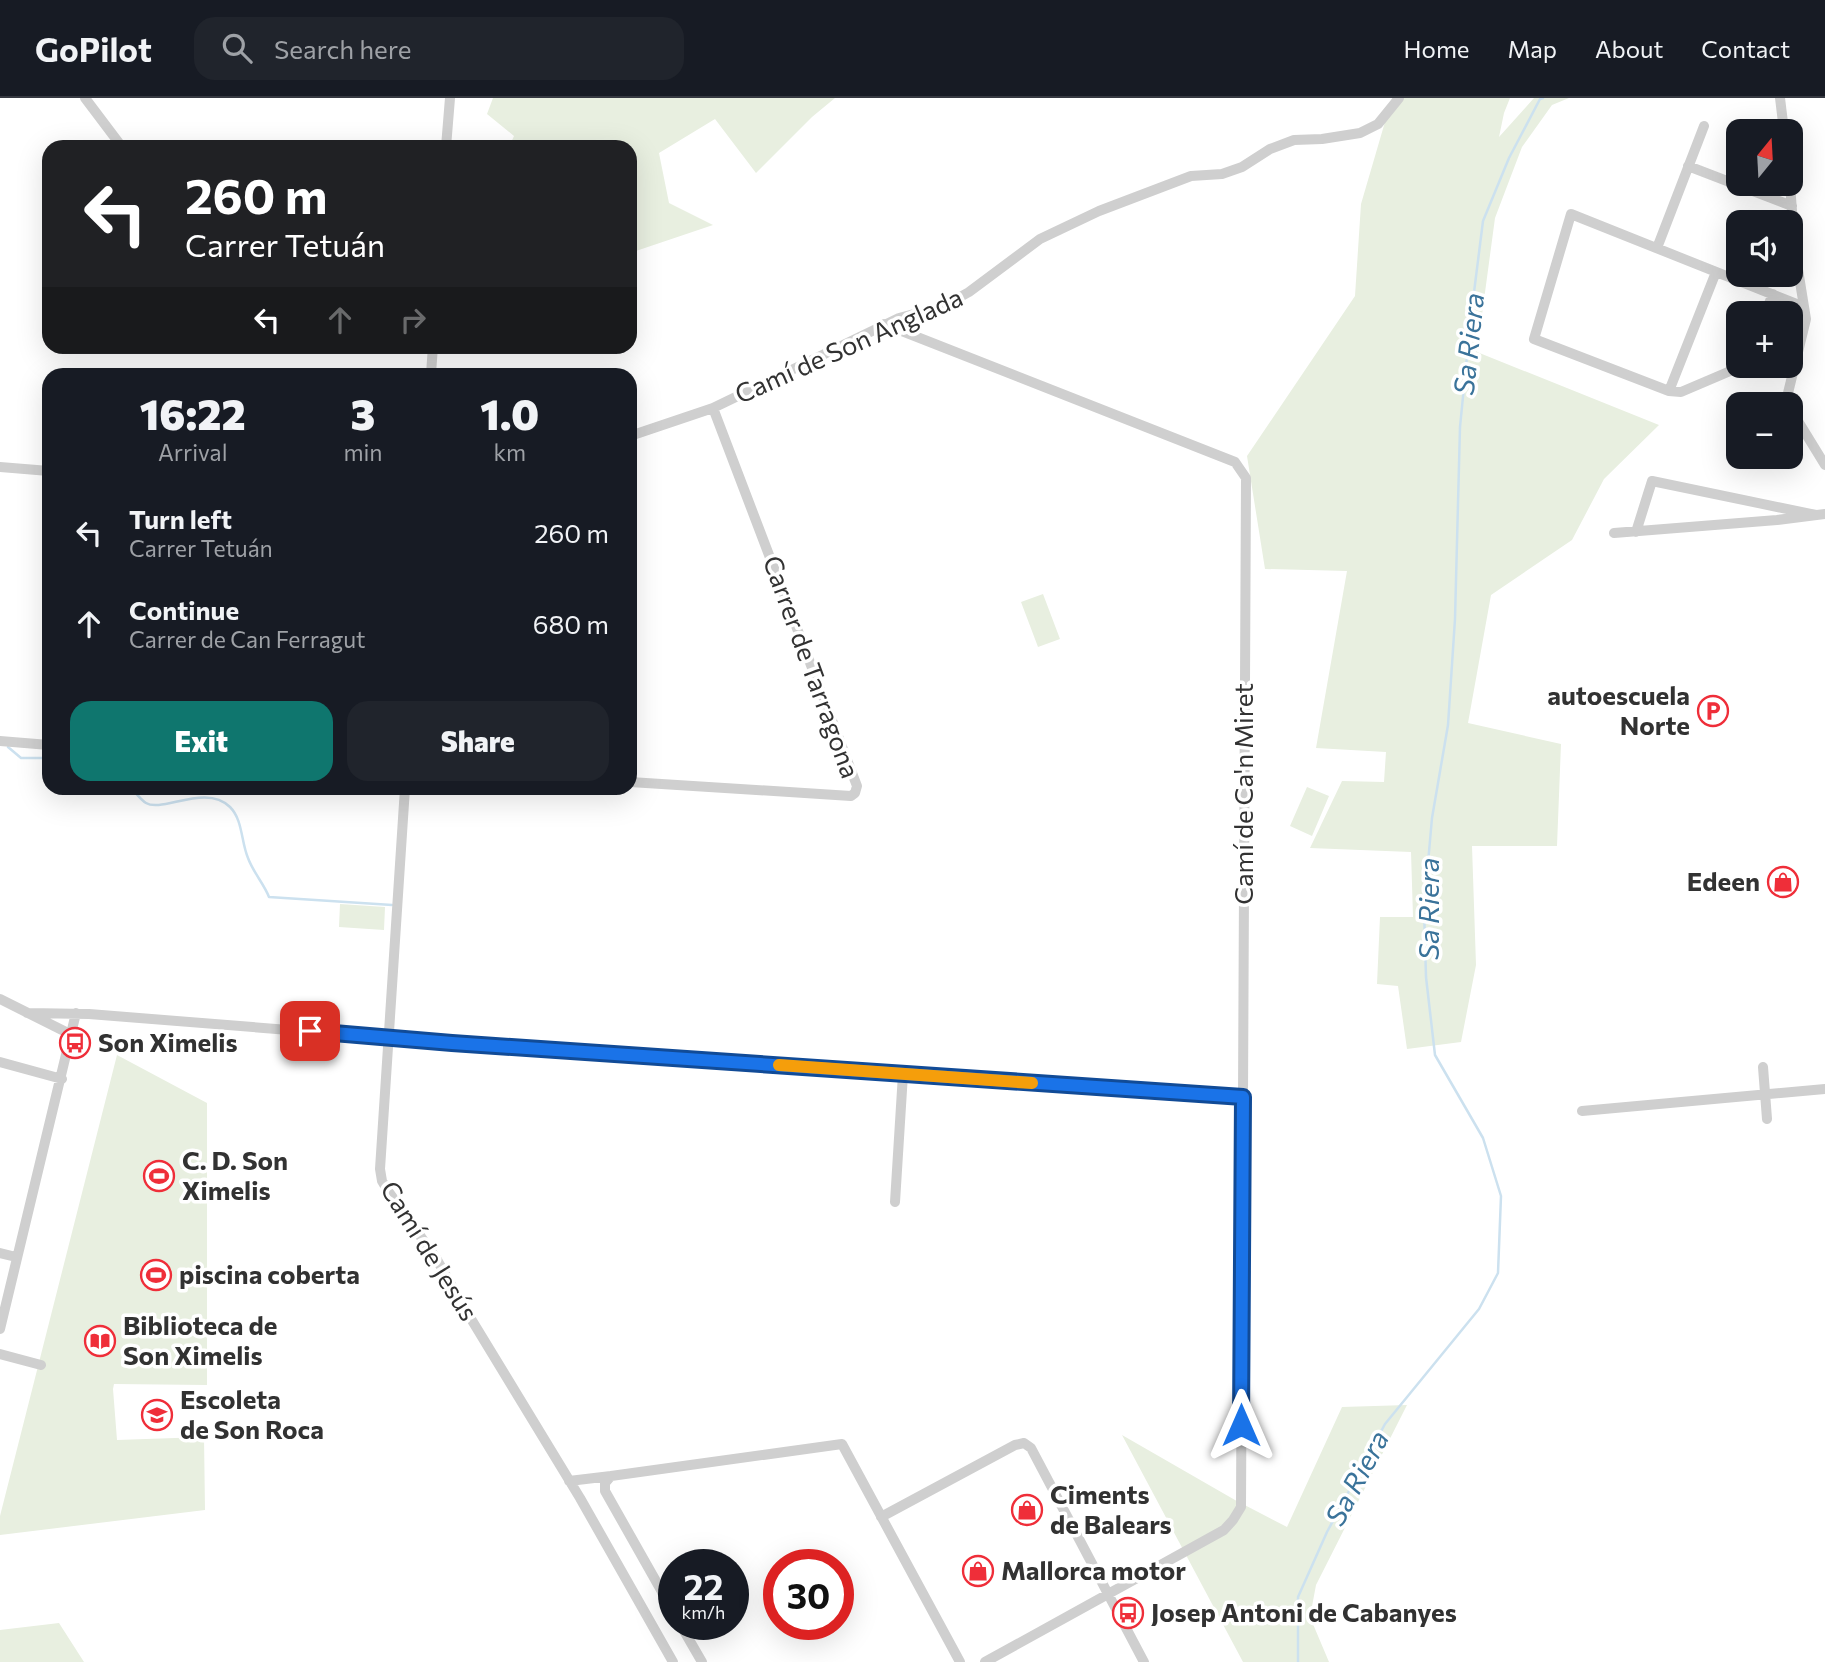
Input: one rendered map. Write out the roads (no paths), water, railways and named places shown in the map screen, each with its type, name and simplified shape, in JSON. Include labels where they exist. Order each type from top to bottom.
[{"type":"street","points":[[85,98],[117,140]]},
{"type":"street","points":[[447,140],[450,98]]},
{"type":"street","name":"Camí de Son Anglada","points":[[637,434],[713,408],[884,324],[944,306],[970,292],[1040,239],[1098,211],[1191,176],[1222,174],[1242,167],[1270,149],[1294,140],[1360,133],[1378,124],[1399,98]]},
{"type":"street","points":[[1780,98],[1783,119]]},
{"type":"street","points":[[1657,248],[1704,126]]},
{"type":"street","points":[[1688,166],[1792,206]]},
{"type":"street","points":[[1788,392],[1806,319],[1795,251],[1791,196]]},
{"type":"street","points":[[1726,373],[1681,392],[1669,391],[1534,339],[1570,214],[1804,307]]},
{"type":"street","points":[[1669,391],[1716,272]]},
{"type":"street","points":[[1770,301],[1773,294]]},
{"type":"street","name":"Camí de Ca'n Miret","points":[[884,324],[1235,462],[1246,478],[1241,1507],[1224,1530],[1108,1595]]},
{"type":"street","name":"Carrer de Tarragona","points":[[637,782],[851,796],[857,786],[713,408]]},
{"type":"street","points":[[1803,429],[1825,465]]},
{"type":"street","points":[[0,467],[42,470]]},
{"type":"street","points":[[1636,532],[1652,481],[1821,515]]},
{"type":"street","points":[[1614,533],[1821,515]]},
{"type":"street","points":[[0,741],[42,744]]},
{"type":"street","name":"Camí de Jesús","points":[[405,795],[380,1170],[382,1181],[436,1258],[673,1662]]},
{"type":"street","points":[[0,999],[72,1035]]},
{"type":"street","points":[[27,1013],[76,1013],[389,1038],[1243,1097]]},
{"type":"street","points":[[0,1329],[76,1013]]},
{"type":"street","points":[[0,1062],[61,1079]]},
{"type":"street","points":[[1763,1067],[1768,1119]]},
{"type":"street","points":[[895,1202],[903,1074]]},
{"type":"street","points":[[1582,1111],[1825,1090]]},
{"type":"street","points":[[0,1253],[16,1257]]},
{"type":"street","points":[[0,1354],[41,1365]]},
{"type":"street","points":[[881,1517],[1015,1445],[1024,1443],[1031,1448],[1144,1662]]},
{"type":"street","points":[[569,1481],[608,1479],[842,1444],[960,1662]]},
{"type":"street","points":[[608,1479],[605,1491],[658,1585]]},
{"type":"street","points":[[985,1662],[1108,1595]]},
{"type":"street","points":[[689,1640],[702,1662]]},
{"type":"waterway","name":"Sa Riera","points":[[1298,1662],[1298,1597],[1327,1532],[1385,1424],[1479,1309],[1498,1273],[1501,1196],[1483,1138],[1435,1055],[1426,977],[1424,908],[1432,818],[1448,725],[1455,619],[1460,427],[1483,221],[1509,158],[1540,99],[1543,98]]},
{"type":"waterway","points":[[8,747],[21,758],[42,758]]},
{"type":"waterway","points":[[138,795],[144,802],[153,805],[209,798],[220,800],[230,807],[240,825],[250,863],[269,897],[392,905]]},
{"type":"place","name":"autoescuela Norte","points":[[1713,711]]},
{"type":"place","name":"Edeen","points":[[1783,882]]},
{"type":"place","name":"Son Ximelis","points":[[75,1043]]},
{"type":"place","name":"C. D. Son Ximelis","points":[[159,1176]]},
{"type":"place","name":"piscina coberta","points":[[156,1275]]},
{"type":"place","name":"Biblioteca de Son Ximelis","points":[[100,1341]]},
{"type":"place","name":"Escoleta de Son Roca","points":[[157,1415]]},
{"type":"place","name":"Ciments de Balears","points":[[1027,1510]]},
{"type":"place","name":"Mallorca motor","points":[[978,1571]]},
{"type":"place","name":"Josep Antoni de Cabanyes","points":[[1128,1613]]}]
